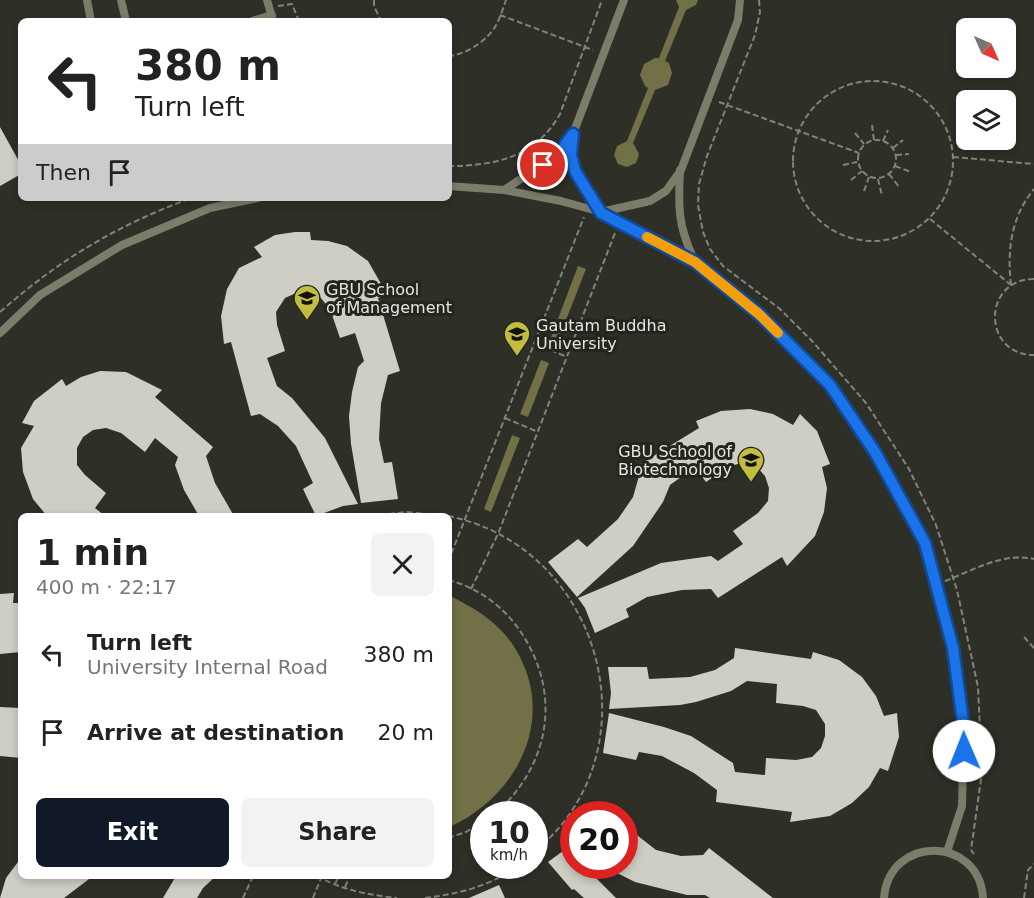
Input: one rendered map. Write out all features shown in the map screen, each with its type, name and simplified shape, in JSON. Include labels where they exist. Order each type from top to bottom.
[{"type":"lane","points":[[87,0],[90,18]]},
{"type":"lane","points":[[121,0],[125,18]]},
{"type":"lane","points":[[504,190],[557,156],[573,134],[624,0]]},
{"type":"lane","points":[[601,213],[650,201],[666,191],[681,170],[738,20],[740,0]]},
{"type":"lane","points":[[573,134],[571,155],[575,171],[601,213]]},
{"type":"lane","points":[[681,170],[678,209],[684,239],[695,262]]},
{"type":"lane","points":[[452,186],[504,190],[588,209],[620,222],[695,262],[760,315],[830,385],[875,452],[925,543],[953,648],[964,729],[962,806],[947,852]]},
{"type":"lane","points":[[0,333],[40,295],[123,245],[210,208],[244,201]]},
{"type":"lane","points":[[884,898],[885,887],[892,871],[909,856],[932,850],[947,852],[962,858],[977,875],[983,898]]},
{"type":"path","points":[[374,0],[380,18]]},
{"type":"path","points":[[452,55],[479,44],[496,26],[506,0]]},
{"type":"path","points":[[452,166],[494,163],[515,156],[532,146],[553,127],[560,114],[602,0]]},
{"type":"path","points":[[270,11],[292,4],[298,18]]},
{"type":"path","points":[[500,15],[604,54]]},
{"type":"path","points":[[878,80],[910,89],[932,105],[950,136],[954,169],[945,198],[925,224],[898,238],[870,242],[836,234],[813,216],[796,186],[793,153],[799,133],[801,124],[818,102],[849,84],[878,80]]},
{"type":"path","points":[[708,98],[859,153]]},
{"type":"path","points":[[872,125],[874,140]]},
{"type":"path","points":[[883,141],[888,130]]},
{"type":"path","points":[[855,133],[864,144]]},
{"type":"path","points":[[874,140],[883,141],[893,148],[896,155],[895,166],[889,174],[878,178],[870,177],[862,171],[858,161],[864,144],[874,140]]},
{"type":"path","points":[[893,148],[903,140]]},
{"type":"path","points":[[896,155],[909,154]]},
{"type":"path","points":[[953,157],[1034,164]]},
{"type":"path","points":[[843,165],[858,161]]},
{"type":"path","points":[[895,166],[910,172]]},
{"type":"path","points":[[851,180],[862,171]]},
{"type":"path","points":[[889,174],[900,188]]},
{"type":"path","points":[[864,192],[870,177]]},
{"type":"path","points":[[878,178],[882,196]]},
{"type":"path","points":[[1011,285],[1009,262],[1011,239],[1017,218],[1027,197],[1034,189]]},
{"type":"path","points":[[0,312],[57,265],[121,227],[183,201]]},
{"type":"path","points":[[452,552],[588,209]]},
{"type":"path","points":[[929,218],[1011,285]]},
{"type":"path","points":[[471,589],[498,534],[620,222]]},
{"type":"path","points":[[1034,279],[1025,279],[1011,285],[1001,295],[995,309],[995,324],[1001,338],[1011,349],[1025,355],[1034,355]]},
{"type":"path","points":[[534,343],[567,357]]},
{"type":"path","points":[[504,418],[538,432]]},
{"type":"path","points":[[397,513],[416,513]]},
{"type":"path","points":[[452,517],[482,526],[498,534],[516,544],[546,568],[572,601],[588,631],[599,670],[603,710],[598,747],[586,784],[570,812],[548,840]]},
{"type":"path","points":[[936,584],[1005,557],[1021,556],[1034,559]]},
{"type":"path","points":[[452,582],[471,589],[501,608],[516,624],[534,654],[543,679],[546,710],[543,736],[530,773],[509,801]]},
{"type":"path","points":[[1024,637],[1034,648]]},
{"type":"path","points":[[452,837],[470,830]]},
{"type":"path","points":[[1024,898],[1028,870],[1034,864]]},
{"type":"path","points":[[243,898],[252,879]]},
{"type":"path","points":[[313,898],[321,879]]},
{"type":"path","points":[[323,879],[360,893],[397,898]]},
{"type":"path","points":[[335,885],[338,879]]},
{"type":"path","points":[[345,888],[349,879]]},
{"type":"path","points":[[425,898],[450,895],[494,879]]},
{"type":"path","points":[[358,898],[360,893]]},
{"type":"shaded area","points":[[676,0],[698,0],[696,5],[686,10],[665,61],[669,63],[672,73],[668,85],[655,90],[633,143],[639,154],[636,163],[627,167],[618,164],[614,155],[617,146],[627,141],[648,88],[640,75],[644,64],[659,58],[679,7]]},
{"type":"shaded area","points":[[578,266],[586,269],[557,343],[550,340]]},
{"type":"shaded area","points":[[541,360],[549,363],[528,417],[520,414]]},
{"type":"shaded area","points":[[512,435],[520,438],[491,512],[484,509]]},
{"type":"shaded area","points":[[452,597],[484,616],[507,636],[526,672],[532,699],[531,725],[524,751],[512,774],[488,801],[470,801],[470,815],[452,825]]},
{"type":"building","points":[[0,127],[18,160],[18,176],[0,186]]},
{"type":"building","points":[[310,232],[311,240],[328,241],[347,246],[368,261],[388,296],[378,298],[400,371],[388,375],[381,403],[379,439],[384,463],[392,462],[398,499],[361,503],[351,444],[349,416],[358,367],[364,361],[355,333],[340,338],[330,309],[320,297],[309,292],[296,293],[285,298],[276,312],[277,325],[285,351],[267,358],[277,386],[292,398],[325,438],[358,504],[343,506],[324,513],[315,513],[303,489],[313,483],[296,446],[278,426],[260,414],[251,416],[231,342],[224,344],[221,316],[227,289],[239,268],[262,257],[254,247],[275,235]]},
{"type":"building","points":[[100,371],[126,372],[162,390],[155,397],[213,447],[206,456],[215,483],[232,513],[197,513],[184,490],[175,465],[178,457],[155,438],[145,452],[121,433],[106,428],[93,430],[83,437],[77,448],[77,465],[106,493],[95,508],[101,513],[45,513],[33,499],[23,472],[21,448],[34,426],[22,423],[34,401],[62,379],[66,386],[81,377]]},
{"type":"building","points":[[750,409],[773,414],[793,425],[800,414],[817,431],[830,464],[822,467],[827,488],[824,512],[815,536],[787,566],[782,557],[718,598],[711,589],[682,590],[647,597],[626,609],[629,617],[595,633],[585,608],[578,598],[661,563],[711,556],[718,561],[743,544],[733,531],[758,513],[768,501],[769,488],[765,476],[757,467],[741,463],[728,467],[706,482],[695,467],[670,485],[663,502],[633,546],[577,597],[548,562],[578,539],[587,547],[618,519],[633,497],[639,476],[634,468],[699,428],[696,421],[721,411]]},
{"type":"building","points":[[14,593],[13,603],[18,603],[18,652],[0,654],[0,594]]},
{"type":"building","points":[[735,648],[811,659],[813,652],[839,660],[862,677],[876,696],[884,716],[897,713],[899,737],[888,771],[880,768],[869,787],[852,803],[830,816],[790,822],[792,812],[716,802],[717,790],[694,773],[662,756],[639,752],[636,760],[603,753],[609,713],[691,736],[733,763],[735,772],[765,775],[766,758],[796,760],[812,757],[821,748],[825,736],[825,724],[816,710],[776,703],[777,684],[747,681],[731,691],[696,702],[609,709],[611,693],[608,667],[647,667],[649,679],[690,677],[715,670],[734,658]]},
{"type":"building","points":[[0,707],[18,708],[18,758],[0,756]]},
{"type":"building","points":[[638,836],[656,850],[681,856],[703,855],[709,848],[773,898],[710,898],[705,895],[687,895],[629,879],[638,879]]},
{"type":"building","points":[[560,853],[560,876],[548,862]]},
{"type":"building","points":[[18,862],[18,879],[89,879],[64,898],[0,898],[6,878]]},
{"type":"building","points":[[174,879],[213,879],[197,898],[163,898]]},
{"type":"building","points":[[563,879],[597,879],[616,898],[584,898],[574,889],[572,890]]},
{"type":"building","points":[[499,885],[505,898],[469,898]]},
{"type":"slow traffic","points":[[647,237],[695,262],[760,315],[778,333]]},
{"type":"place","name":"GBU School of Management","points":[[307,321]]},
{"type":"place","name":"Gautam Buddha University","points":[[517,357]]},
{"type":"place","name":"GBU School of Biotechnology","points":[[751,483]]},
{"type":"route","points":[[543,165],[557,156],[573,134],[571,155],[575,171],[601,213],[695,262],[760,315],[830,385],[875,452],[925,543],[953,648],[964,729],[964,751]]}]
